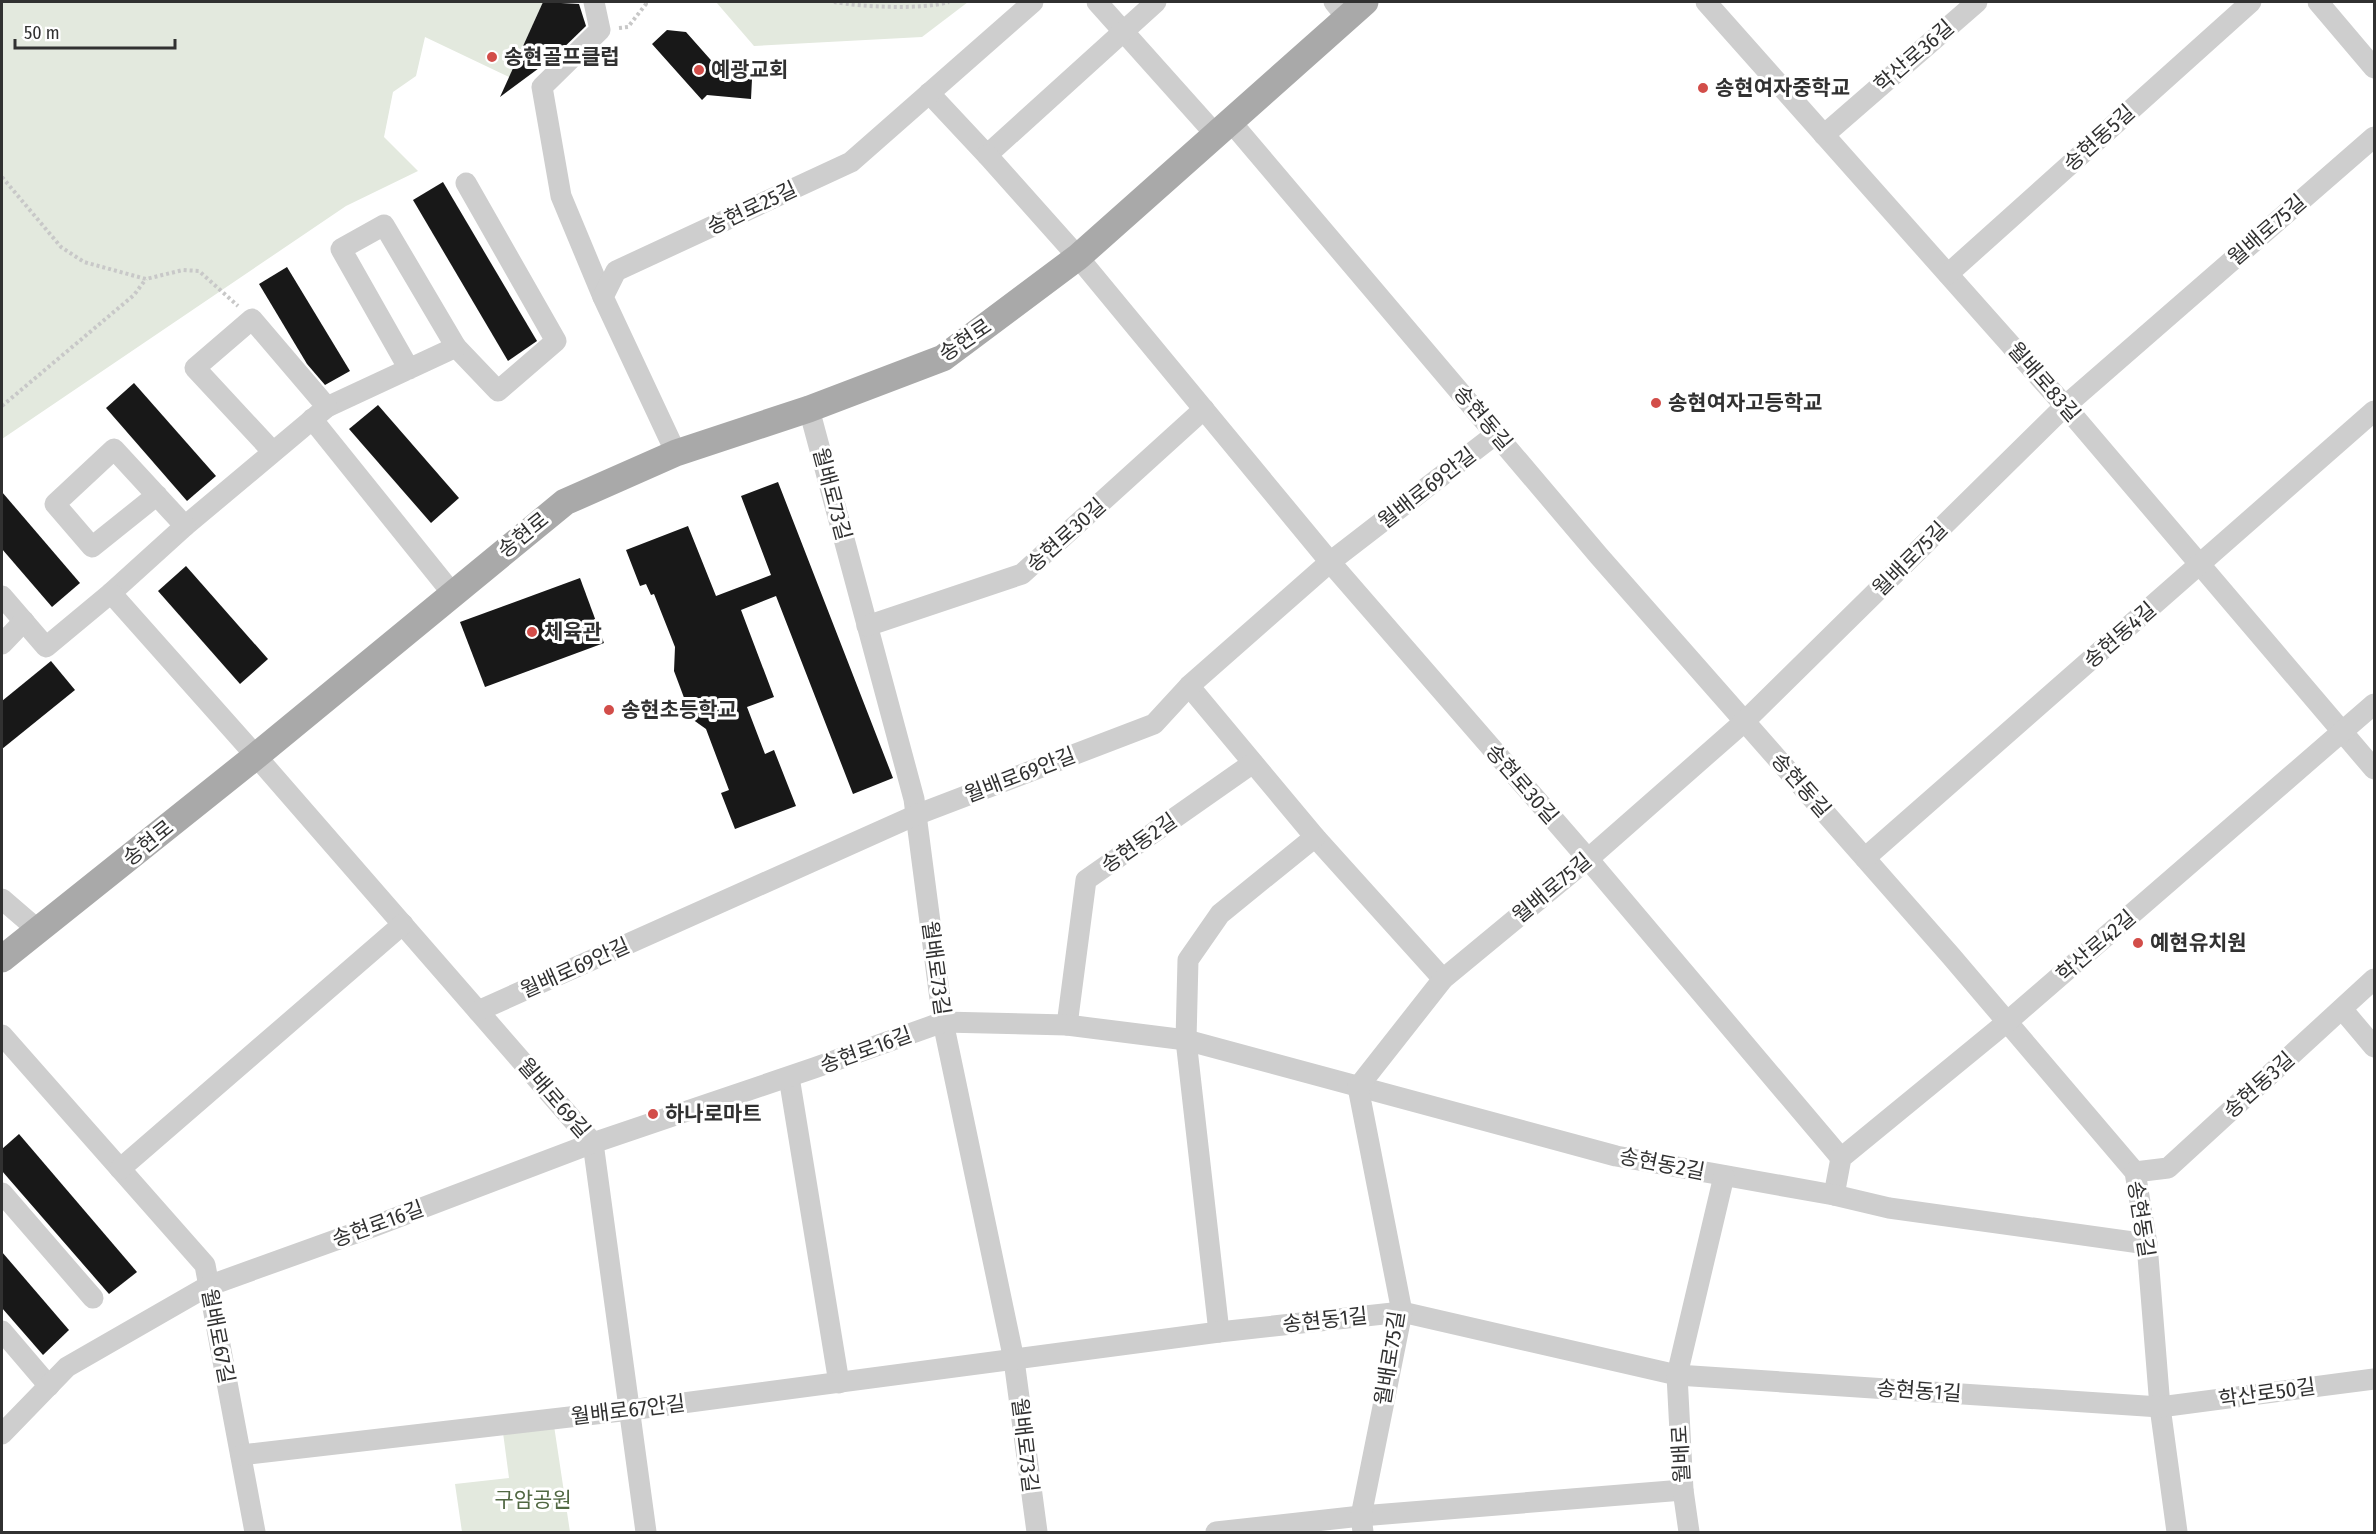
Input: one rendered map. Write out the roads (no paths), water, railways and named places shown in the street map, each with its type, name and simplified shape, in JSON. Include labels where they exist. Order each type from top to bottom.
[{"type":"main road","name":"송현로","points":[[2,959],[256,756],[565,501],[676,453],[809,409],[943,358],[1078,257],[1224,129],[1349,7]]},
{"type":"street","points":[[594,2],[600,30],[542,87],[561,196],[603,297],[676,453]]},
{"type":"street","name":"송현로25길","points":[[603,297],[616,271],[851,162],[1033,2]]},
{"type":"street","name":"송현동길","points":[[1097,2],[1224,129],[1496,434],[2135,1172],[2147,1244],[2160,1407],[2177,1533]]},
{"type":"street","points":[[987,155],[1156,2]]},
{"type":"street","name":"월배로83길","points":[[1706,2],[2065,406],[2374,769]]},
{"type":"street","name":"학산로36길","points":[[1824,135],[1977,2]]},
{"type":"street","name":"송현동5길","points":[[1948,274],[2251,2]]},
{"type":"street","points":[[2318,2],[2374,68]]},
{"type":"street","points":[[929,93],[1078,257]]},
{"type":"street","name":"월배로75길","points":[[1362,1524],[1401,1312],[1358,1087],[1443,979],[1588,859],[1745,722],[2065,406],[2374,137]]},
{"type":"street","points":[[409,369],[341,249],[384,225],[456,347],[498,391],[556,341],[466,183]]},
{"type":"street","name":"송현로30길","points":[[1078,257],[1330,562],[1588,859],[1841,1158]]},
{"type":"street","points":[[273,452],[195,368],[252,319],[452,593]]},
{"type":"street","points":[[2,596],[46,647],[320,413],[456,347]]},
{"type":"street","name":"월배로73길","points":[[809,409],[914,799],[943,1022],[1014,1360],[1037,1533]]},
{"type":"street","name":"송현로30길","points":[[867,626],[1022,574],[1204,410]]},
{"type":"street","name":"송현동4길","points":[[1865,858],[2374,411]]},
{"type":"street","name":"월배로69안길","points":[[478,1011],[916,815],[1154,723],[1189,686],[1330,562],[1496,434]]},
{"type":"street","points":[[157,495],[92,547],[55,504],[114,449],[157,495],[185,526]]},
{"type":"street","name":"월배로69길","points":[[111,593],[593,1143],[646,1533]]},
{"type":"street","points":[[2,644],[24,621]]},
{"type":"street","points":[[1189,686],[1315,837],[1443,979]]},
{"type":"street","name":"학산로42길","points":[[1841,1158],[2007,1022],[2374,704]]},
{"type":"street","name":"송현동2길","points":[[1067,1025],[1086,880],[1253,763]]},
{"type":"street","points":[[1219,1332],[1185,1040],[1188,960],[1220,914],[1315,837]]},
{"type":"street","points":[[2,900],[38,930]]},
{"type":"street","points":[[120,1169],[403,924]]},
{"type":"street","name":"송현동3길","points":[[2135,1172],[2168,1168],[2374,979]]},
{"type":"street","points":[[2342,1009],[2374,1047]]},
{"type":"street","name":"송현동2길","points":[[943,1022],[1067,1025],[1185,1040],[1616,1156],[1834,1195],[1889,1209],[2147,1244]]},
{"type":"street","name":"송현로16길","points":[[2,1434],[67,1367],[208,1286],[593,1143],[943,1022]]},
{"type":"street","name":"월배로67길","points":[[2,1035],[205,1265],[255,1533]]},
{"type":"street","points":[[789,1077],[839,1383]]},
{"type":"street","points":[[1834,1195],[1841,1158]]},
{"type":"street","points":[[1677,1375],[1724,1176]]},
{"type":"street","points":[[2,1193],[93,1298]]},
{"type":"street","name":"송현동1길","points":[[1014,1360],[1219,1332],[1401,1312],[1677,1375],[2160,1407]]},
{"type":"street","points":[[2,1331],[49,1386]]},
{"type":"street","name":"월배로67안길","points":[[241,1455],[630,1410],[1014,1360]]},
{"type":"street","name":"월배로","points":[[1677,1375],[1683,1490],[1689,1533]]},
{"type":"street","name":"학산로50길","points":[[2160,1407],[2374,1379]]},
{"type":"street","points":[[1216,1533],[1362,1524],[1683,1490]]},
{"type":"place","name":"송현골프클럽","points":[[492,57]]},
{"type":"place","name":"예광교회","points":[[699,70]]},
{"type":"place","name":"송현여자중학교","points":[[1703,88]]},
{"type":"place","name":"송현여자고등학교","points":[[1656,403]]},
{"type":"place","name":"체육관","points":[[532,632]]},
{"type":"place","name":"송현초등학교","points":[[609,710]]},
{"type":"place","name":"예현유치원","points":[[2138,943]]},
{"type":"place","name":"하나로마트","points":[[653,1114]]},
{"type":"park label","name":"구암공원","points":[[533,1500]]}]
